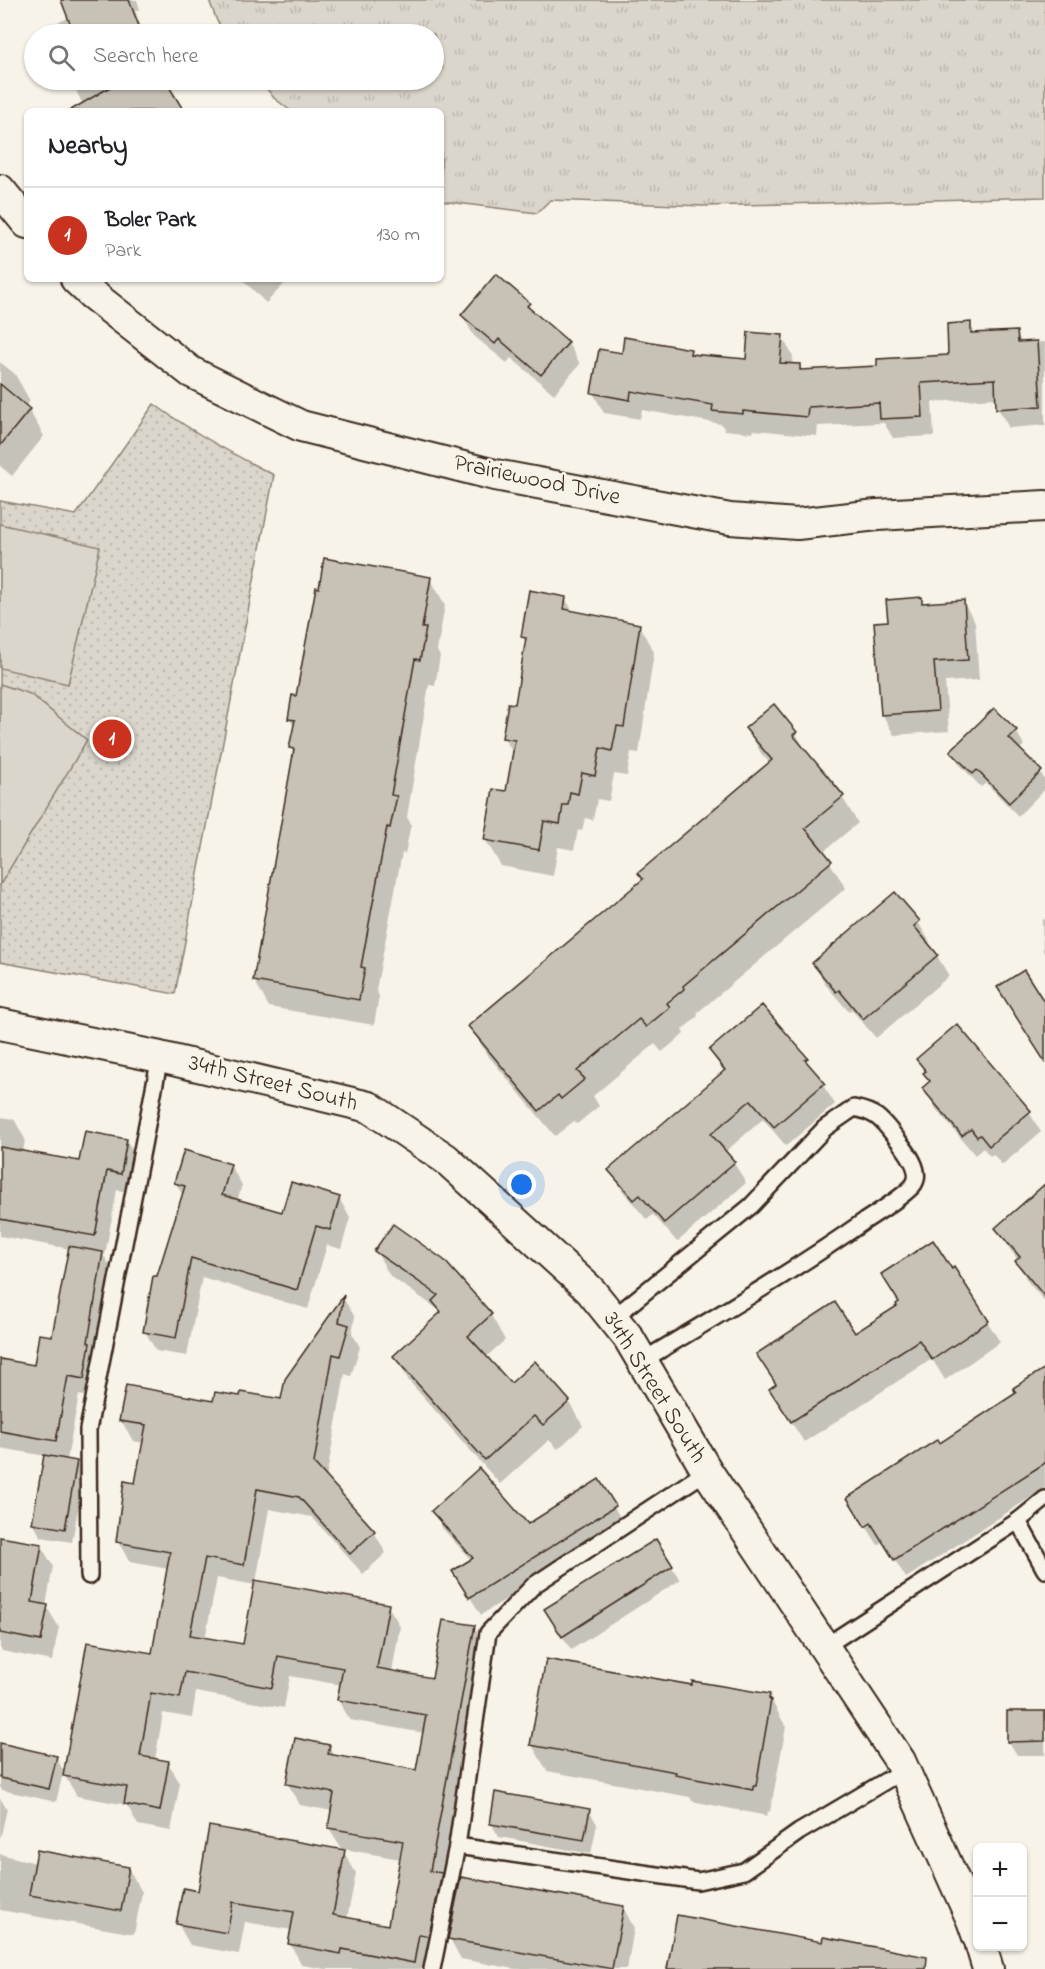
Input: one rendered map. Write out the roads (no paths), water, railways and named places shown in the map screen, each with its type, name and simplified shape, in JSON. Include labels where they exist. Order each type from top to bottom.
[{"type":"street","points":[[0,190],[24,219]]},
{"type":"street","name":"Prairiewood Drive","points":[[80,282],[191,372],[301,426],[495,475],[730,519],[797,524],[877,515],[1045,506]]},
{"type":"street","name":"34th Street South","points":[[0,1024],[160,1057],[369,1107],[446,1159],[590,1290],[613,1318],[642,1361],[706,1471],[900,1761],[973,1923]]},
{"type":"street","points":[[982,1951],[988,1969]]},
{"type":"lane","points":[[89,1576],[88,1430],[160,1057]]},
{"type":"lane","points":[[613,1318],[751,1206],[825,1128],[854,1108],[871,1112],[882,1121],[908,1153],[917,1173],[914,1184],[888,1206],[815,1256],[642,1361]]},
{"type":"lane","points":[[432,1969],[458,1846],[488,1633],[534,1585],[706,1471]]},
{"type":"lane","points":[[824,1647],[1018,1521],[1045,1499]]},
{"type":"lane","points":[[1018,1521],[1045,1570]]},
{"type":"lane","points":[[458,1846],[698,1881],[744,1870],[799,1832],[904,1770]]},
{"type":"place","name":"Boler Park","points":[[112,739]]}]
